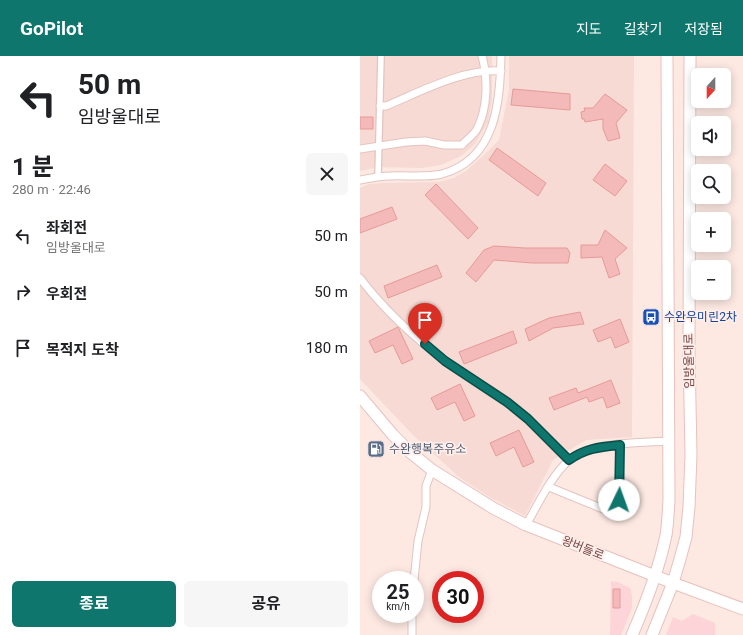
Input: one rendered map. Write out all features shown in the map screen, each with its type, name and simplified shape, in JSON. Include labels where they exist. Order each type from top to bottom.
[{"type":"main road","name":"임방울대로","points":[[632,635],[655,576],[666,534],[668,501],[667,56]]},
{"type":"main road","name":"임방울대로","points":[[652,635],[673,584],[686,537],[689,507],[691,455],[689,352],[690,56]]},
{"type":"main road","name":"왕버들로","points":[[362,403],[410,452],[432,470],[475,498],[526,525],[673,584],[743,609]]},
{"type":"street","points":[[378,177],[381,56]]},
{"type":"street","points":[[360,149],[406,142],[462,145],[477,131],[484,111],[486,83],[482,56]]},
{"type":"street","points":[[360,180],[378,177],[442,174],[460,167],[468,161],[482,145],[492,128],[500,89],[501,56]]},
{"type":"street","points":[[380,106],[386,106],[452,78],[492,70],[501,71]]},
{"type":"street","points":[[360,278],[376,299],[404,326],[445,361],[507,402],[528,419],[569,460]]},
{"type":"street","points":[[526,525],[556,473],[569,460],[580,452],[592,448],[668,441]]},
{"type":"street","points":[[549,487],[603,509],[609,509],[615,505],[620,496],[620,445]]},
{"type":"street","points":[[415,571],[418,541],[426,507],[426,486],[432,470]]},
{"type":"street","points":[[412,623],[412,635]]},
{"type":"shaded area","points":[[360,56],[492,56],[492,100],[488,122],[475,144],[461,156],[441,165],[421,168],[378,167],[360,171]]},
{"type":"shaded area","points":[[509,56],[634,56],[632,437],[586,440],[553,460],[525,516],[488,496],[459,477],[413,435],[360,379],[360,188],[369,184],[438,182],[454,178],[466,171],[499,140],[509,90]]},
{"type":"shaded area","points":[[611,581],[618,582],[630,588],[632,595],[632,608],[621,635],[610,635]]},
{"type":"shaded area","points":[[693,614],[715,623],[715,635],[666,635],[673,617],[682,621]]},
{"type":"building","points":[[513,89],[570,94],[570,110],[511,105]]},
{"type":"building","points":[[605,94],[627,110],[616,123],[620,138],[608,141],[603,129],[603,119],[585,122],[584,119],[582,119],[581,112],[585,111],[584,108],[593,108]]},
{"type":"building","points":[[360,117],[373,117],[373,129],[360,129]]},
{"type":"building","points":[[497,148],[546,183],[538,196],[489,160]]},
{"type":"building","points":[[605,164],[627,181],[615,196],[593,180]]},
{"type":"building","points":[[436,184],[478,228],[468,239],[425,195]]},
{"type":"building","points":[[392,207],[397,219],[360,233],[360,219]]},
{"type":"building","points":[[605,230],[627,248],[615,259],[620,274],[609,278],[602,257],[581,258],[581,245],[598,245]]},
{"type":"building","points":[[494,246],[567,248],[570,253],[568,263],[532,263],[494,260],[476,282],[466,273],[484,250]]},
{"type":"building","points":[[437,265],[442,277],[388,298],[384,286]]},
{"type":"building","points":[[580,312],[584,324],[553,328],[529,341],[525,329],[549,318]]},
{"type":"building","points":[[620,319],[629,342],[615,348],[611,337],[598,342],[593,330]]},
{"type":"building","points":[[398,327],[413,359],[402,364],[393,345],[375,353],[369,341]]},
{"type":"building","points":[[513,331],[517,343],[464,364],[459,352]]},
{"type":"building","points":[[611,380],[620,403],[607,408],[603,397],[589,402],[587,397],[554,410],[549,398],[576,388],[578,393]]},
{"type":"building","points":[[460,384],[475,416],[464,421],[455,402],[437,410],[431,398]]},
{"type":"building","points":[[519,430],[534,462],[523,467],[514,447],[496,456],[490,443]]},
{"type":"building","points":[[613,589],[620,589],[620,608],[613,608]]},
{"type":"place","name":"수완우미린2차","points":[[651,317]]},
{"type":"place","name":"수완행복주유소","points":[[376,449]]},
{"type":"route","points":[[425,344],[445,361],[507,402],[528,419],[569,460],[580,452],[592,448],[620,445],[619,500]]}]
